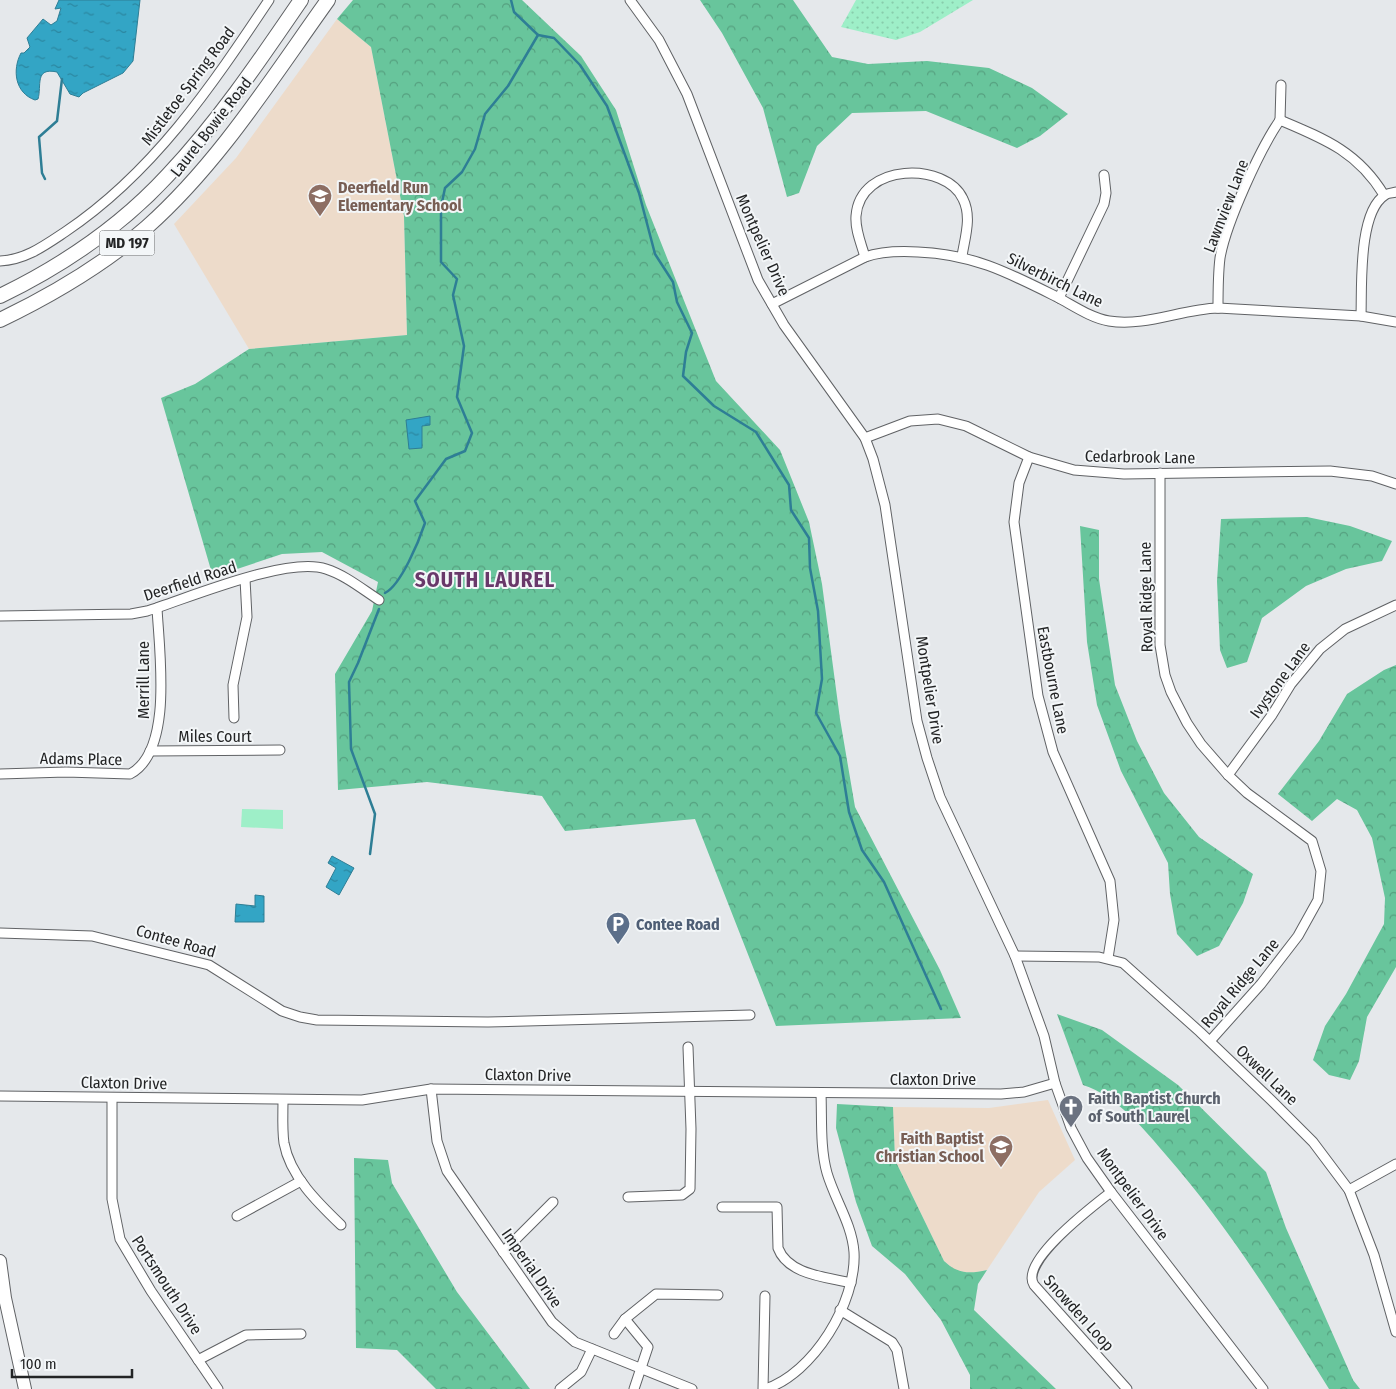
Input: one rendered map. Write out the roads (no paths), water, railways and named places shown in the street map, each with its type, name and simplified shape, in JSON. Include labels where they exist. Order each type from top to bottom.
[{"type":"main road","name":"Laurel Bowie Road","points":[[0,296],[78,252],[122,218],[182,159],[246,77],[301,0]]},
{"type":"main road","name":"Laurel Bowie Road","points":[[0,320],[46,296],[96,265],[158,216],[201,172],[223,145],[328,0]]},
{"type":"main road","points":[[246,77],[260,72],[292,29],[310,25]]},
{"type":"street","name":"Mistletoe Spring Road","points":[[0,261],[20,258],[48,244],[88,217],[130,181],[183,123],[269,0]]},
{"type":"street","name":"Montpelier Drive","points":[[630,0],[659,40],[678,74],[702,131],[748,255],[772,304],[865,438],[886,505],[917,720],[924,749],[940,797],[1015,956],[1044,1036],[1055,1084],[1072,1128],[1087,1158],[1110,1192],[1263,1389]]},
{"type":"street","points":[[1281,86],[1280,120],[1347,152],[1374,179],[1384,195]]},
{"type":"street","name":"Lawnview Lane","points":[[1218,308],[1219,267],[1224,244],[1250,177],[1280,120]]},
{"type":"street","points":[[865,257],[856,226],[856,214],[861,199],[876,181],[890,174],[900,173],[941,179],[955,187],[961,194],[968,220],[962,256]]},
{"type":"street","points":[[1058,298],[1104,204],[1106,193],[1104,175]]},
{"type":"street","points":[[1361,316],[1367,228],[1374,207],[1384,195],[1396,192]]},
{"type":"street","name":"Silverbirch Lane","points":[[772,304],[865,257],[882,252],[906,251],[962,256],[988,264],[1095,317],[1119,322],[1218,308],[1361,316],[1396,322]]},
{"type":"street","name":"Cedarbrook Lane","points":[[865,438],[910,421],[938,419],[966,426],[1030,456],[1079,471],[1160,473],[1330,471],[1372,476],[1396,484]]},
{"type":"street","name":"Eastbourne Lane","points":[[1030,456],[1018,489],[1014,522],[1041,713],[1053,752],[1110,881],[1114,920],[1108,958]]},
{"type":"street","name":"Royal Ridge Lane","points":[[1160,473],[1160,645],[1165,675],[1187,723],[1201,744],[1228,775],[1247,793],[1312,841],[1321,871],[1318,900],[1298,936],[1261,984],[1210,1041]]},
{"type":"street","name":"Deerfield Road","points":[[0,616],[119,615],[157,608],[286,567],[317,567],[338,574],[379,600]]},
{"type":"street","points":[[234,718],[233,685],[247,617],[245,579]]},
{"type":"street","name":"Ivystone Lane","points":[[1228,775],[1272,715],[1291,684],[1320,649],[1345,629],[1396,605]]},
{"type":"street","name":"Merrill Lane","points":[[150,751],[162,708],[157,608]]},
{"type":"street","name":"Miles Court","points":[[150,751],[280,750]]},
{"type":"street","name":"Adams Place","points":[[0,774],[66,772],[130,774],[135,772],[150,751]]},
{"type":"street","name":"Contee Road","points":[[0,933],[92,936],[209,965],[282,1010],[300,1017],[317,1020],[478,1022],[750,1015]]},
{"type":"street","name":"Oxwell Lane","points":[[1015,956],[1108,958],[1119,961],[1133,971],[1210,1041],[1313,1142],[1349,1190],[1393,1310],[1396,1332]]},
{"type":"street","points":[[628,1197],[682,1195],[690,1189],[688,1047]]},
{"type":"street","name":"Claxton Drive","points":[[0,1096],[112,1099],[362,1100],[431,1088],[1001,1094],[1024,1092],[1055,1084]]},
{"type":"street","name":"Imperial Drive","points":[[431,1088],[436,1141],[447,1171],[561,1332],[575,1342],[692,1389]]},
{"type":"street","points":[[766,1296],[764,1389],[788,1379],[817,1349],[840,1310],[851,1283],[854,1254],[853,1243],[825,1164],[821,1093]]},
{"type":"street","name":"Portsmouth Drive","points":[[112,1099],[112,1199],[117,1232],[131,1261],[218,1389]]},
{"type":"street","points":[[283,1100],[284,1144],[290,1161],[301,1181],[341,1225]]},
{"type":"street","points":[[1349,1190],[1396,1164]]},
{"type":"street","points":[[237,1216],[301,1181]]},
{"type":"street","name":"Snowden Loop","points":[[1110,1192],[1072,1223],[1032,1268],[1030,1277],[1034,1285],[1127,1389]]},
{"type":"street","points":[[503,1252],[553,1202]]},
{"type":"street","points":[[722,1207],[777,1207],[778,1248],[780,1254],[798,1269],[851,1283]]},
{"type":"street","points":[[0,1261],[5,1298],[25,1389]]},
{"type":"street","points":[[614,1334],[625,1319],[656,1294],[718,1295]]},
{"type":"street","points":[[840,1310],[892,1342],[897,1350],[904,1389]]},
{"type":"street","points":[[625,1319],[648,1348],[634,1389]]},
{"type":"street","points":[[198,1360],[246,1334],[301,1334]]},
{"type":"street","points":[[560,1389],[581,1372],[592,1349]]},
{"type":"water","points":[[59,0],[140,0],[133,61],[123,73],[83,93],[79,97],[70,94],[57,72],[45,72],[40,79],[38,99],[35,100],[28,97],[19,87],[16,73],[18,60],[21,53],[24,53],[30,47],[27,38],[43,19],[51,25],[57,21],[61,8],[55,9]]},
{"type":"water","points":[[430,416],[430,425],[422,426],[422,448],[409,449],[406,420]]},
{"type":"water","points":[[332,856],[354,868],[339,895],[326,887],[336,868],[328,863]]},
{"type":"water","points":[[255,895],[264,896],[264,922],[235,922],[236,904],[255,906]]},
{"type":"waterway","points":[[385,593],[403,572],[425,523],[415,501],[446,459],[465,451],[472,433],[457,397],[464,346],[453,295],[457,279],[441,262],[441,207],[445,188],[462,172],[475,149],[485,114],[508,86],[538,35],[514,12],[511,0]]},
{"type":"waterway","points":[[538,35],[554,38],[580,65],[607,106],[639,193],[655,254],[673,282],[677,302],[692,333],[686,352],[683,376],[714,406],[756,432],[789,485],[791,510],[809,538],[810,568],[818,611],[822,679],[816,713],[840,756],[849,812],[862,850],[884,882],[941,1009]]},
{"type":"waterway","points":[[45,179],[42,173],[39,137],[57,121],[62,79]]},
{"type":"waterway","points":[[370,854],[375,814],[351,749],[349,682],[379,609]]},
{"type":"place","name":"Deerfield Run Elementary School","points":[[320,217]]},
{"type":"place","name":"Contee Road","points":[[618,945]]},
{"type":"place","name":"Faith Baptist Church of South Laurel","points":[[1071,1128]]},
{"type":"place","name":"Faith Baptist Christian School","points":[[1001,1168]]},
{"type":"district","name":"SOUTH LAUREL","points":[[485,580]]}]
